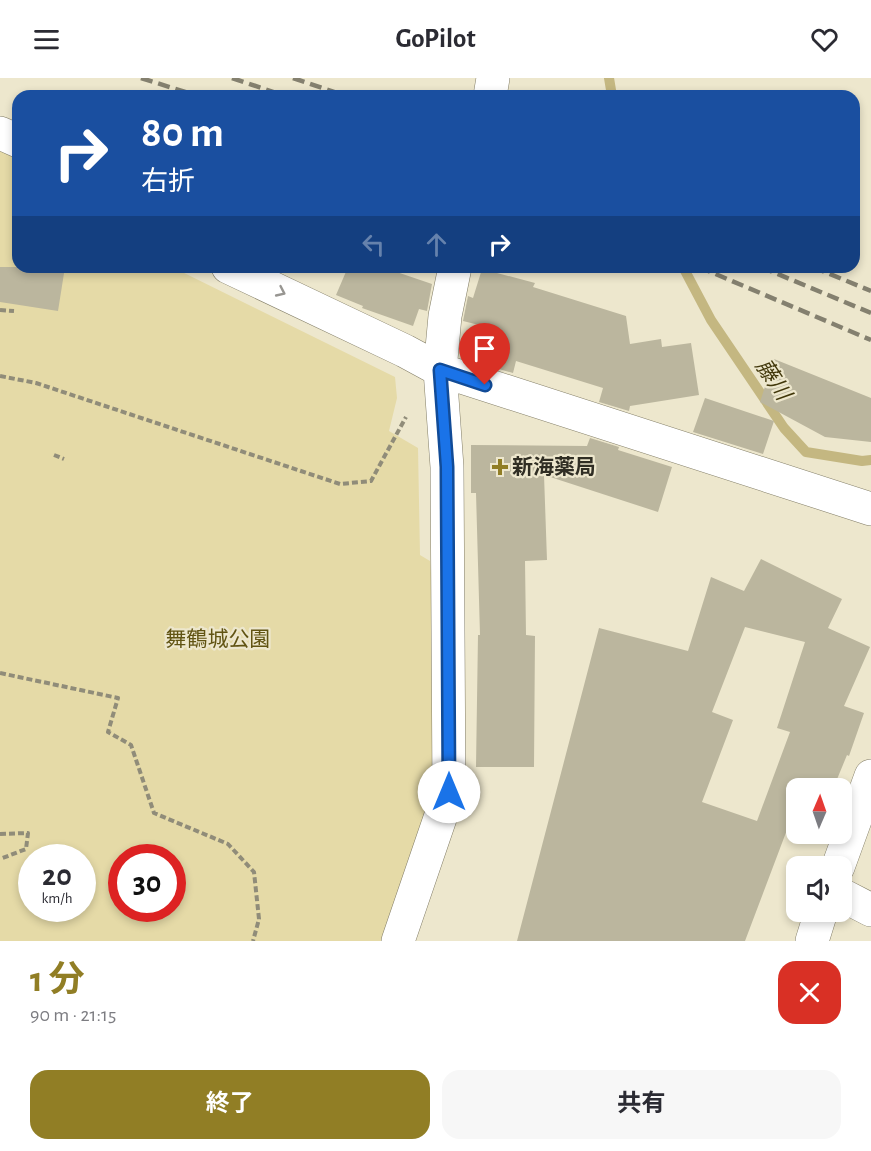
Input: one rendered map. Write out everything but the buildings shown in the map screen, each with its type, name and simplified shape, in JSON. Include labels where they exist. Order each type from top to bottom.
[{"type":"street","points":[[241,273],[440,370],[871,509]]},
{"type":"street","points":[[398,941],[449,792],[447,467],[440,370],[444,316],[454,273]]},
{"type":"street","points":[[842,856],[871,776]]},
{"type":"street","points":[[852,900],[871,910]]},
{"type":"street","points":[[812,941],[818,922]]},
{"type":"path","points":[[0,310],[14,311]]},
{"type":"path","points":[[0,376],[36,383],[340,484],[371,481],[407,416]]},
{"type":"path","points":[[54,455],[64,459]]},
{"type":"path","points":[[0,674],[118,698],[108,732],[131,745],[154,813],[228,844],[254,872],[259,919],[253,941]]},
{"type":"path","points":[[0,834],[28,832],[27,849],[0,860]]},
{"type":"green space","name":"舞鶴城公園","points":[[0,151],[12,156],[12,273],[184,273],[395,377],[397,398],[389,431],[418,448],[420,555],[430,561],[449,792],[398,941],[0,941]]},
{"type":"waterway","name":"藤川","points":[[609,78],[611,90]]},
{"type":"waterway","name":"藤川","points":[[686,273],[711,320],[784,428],[806,452],[862,461],[871,460]]},
{"type":"railway","points":[[141,78],[179,90]]},
{"type":"railway","points":[[232,78],[267,90]]},
{"type":"railway","points":[[293,78],[328,90]]},
{"type":"railway","points":[[713,273],[871,340]]},
{"type":"railway","points":[[775,273],[871,313]]},
{"type":"railway","points":[[828,273],[871,291]]},
{"type":"place","name":"新海薬局","points":[[500,467]]},
{"type":"route","points":[[449,792],[447,467],[440,370],[485,385]]}]
